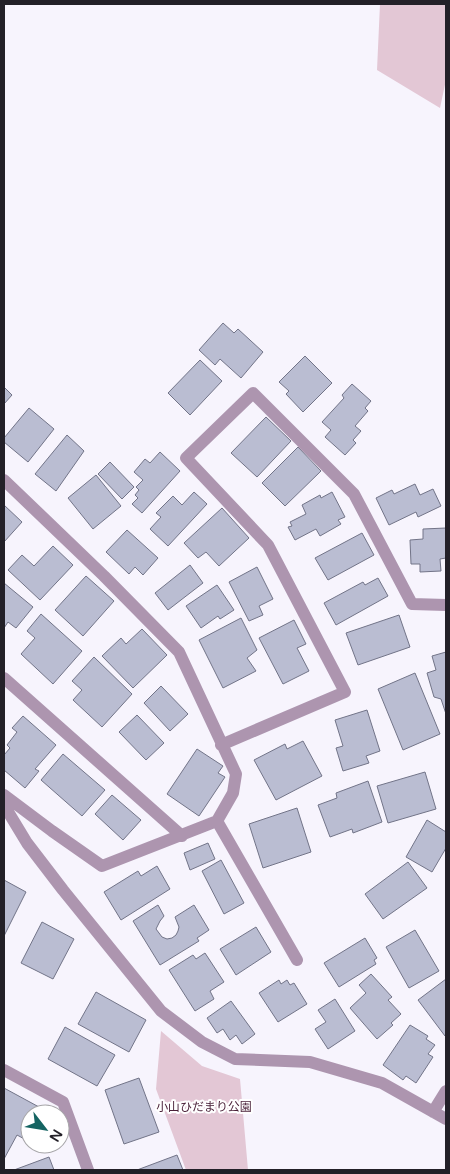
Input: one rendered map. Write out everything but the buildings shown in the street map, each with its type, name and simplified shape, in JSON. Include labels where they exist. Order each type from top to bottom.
[{"type":"street","points":[[221,745],[345,692],[268,545],[186,458],[253,393],[354,494],[412,604],[446,605]]},
{"type":"street","points":[[4,480],[104,576],[179,652],[236,774],[233,793],[217,821],[102,866],[4,795]]},
{"type":"street","points":[[4,678],[182,836]]},
{"type":"street","points":[[4,805],[28,843],[63,890],[161,1011],[202,1042],[236,1059],[310,1062],[382,1083],[446,1119]]},
{"type":"street","points":[[217,821],[297,960]]},
{"type":"street","points":[[4,1070],[63,1102],[88,1170]]},
{"type":"street","points":[[433,1112],[446,1091]]},
{"type":"green space","points":[[380,4],[446,4],[446,80],[440,108],[377,70]]},
{"type":"green space","name":"小山ひだまり公園","points":[[161,1031],[202,1066],[240,1079],[248,1170],[186,1170],[156,1089]]}]
